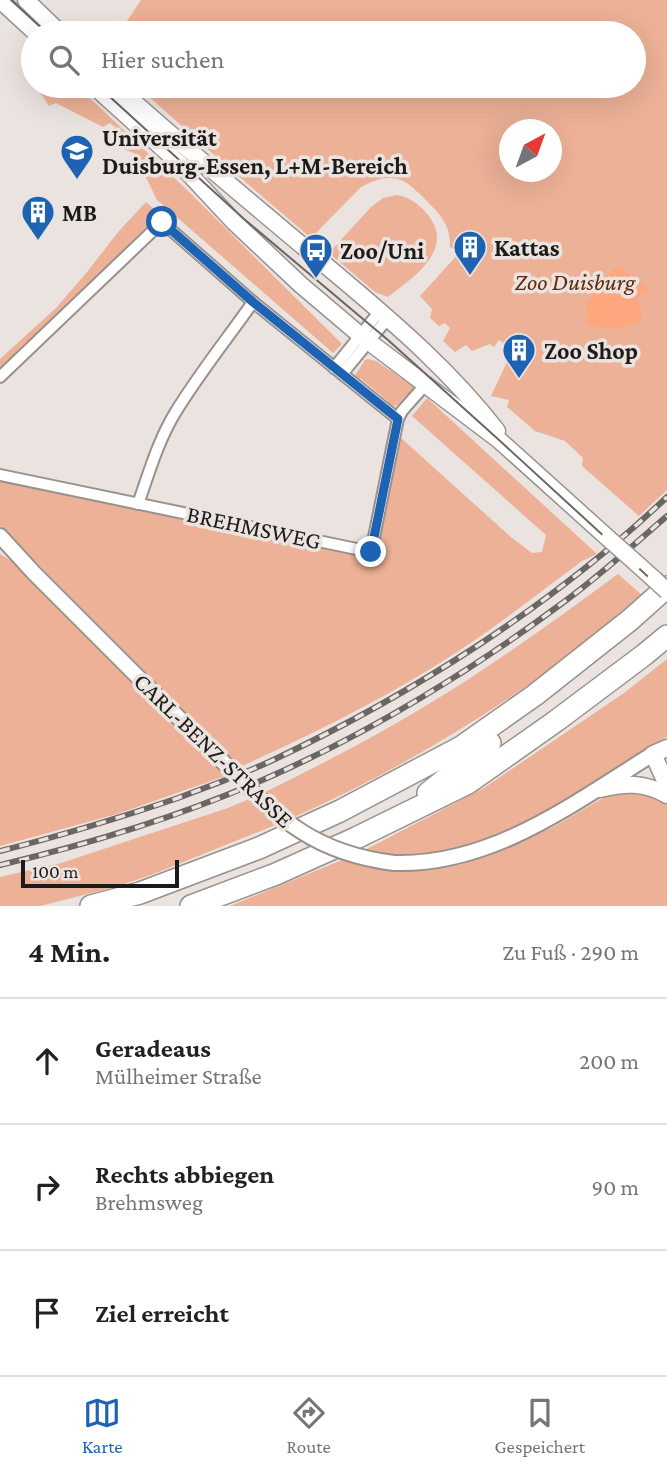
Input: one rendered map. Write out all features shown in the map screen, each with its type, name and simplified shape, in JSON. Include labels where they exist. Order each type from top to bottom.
[{"type":"highway","points":[[90,906],[139,893],[259,848],[340,811],[461,747],[536,695],[630,620],[663,586]]},
{"type":"highway","points":[[399,817],[638,629],[667,603]]},
{"type":"highway","points":[[191,906],[276,874],[468,783],[667,636]]},
{"type":"main road","points":[[0,0],[23,21]]},
{"type":"main road","points":[[26,0],[48,21]]},
{"type":"main road","points":[[107,98],[180,164],[234,222],[280,265],[365,339],[518,455],[663,586]]},
{"type":"main road","points":[[129,98],[209,169],[384,314],[452,378],[518,455]]},
{"type":"main road","name":"CARL-BENZ-STRASSE","points":[[663,751],[667,785]]},
{"type":"main road","points":[[600,789],[616,785],[643,785],[667,795]]},
{"type":"street","points":[[0,377],[162,222],[253,302],[398,419]]},
{"type":"street","points":[[138,504],[155,455],[174,414],[253,302]]},
{"type":"street","points":[[338,371],[384,314]]},
{"type":"street","name":"BREHMSWEG","points":[[0,475],[371,552],[398,419],[426,384]]},
{"type":"street","name":"CARL-BENZ-STRASSE","points":[[0,536],[256,795],[300,832],[338,850],[394,863],[434,861],[477,850],[553,817],[663,751]]},
{"type":"street","name":"CARL-BENZ-STRASSE","points":[[0,549],[34,573]]},
{"type":"green space","name":"Zoo Duisburg","points":[[141,0],[667,0],[667,490],[639,516],[582,466],[583,458],[565,441],[535,431],[507,407],[509,400],[491,396],[513,349],[499,340],[494,347],[490,344],[472,351],[466,345],[455,352],[443,341],[450,328],[445,323],[439,326],[430,318],[432,309],[420,296],[460,252],[450,247],[450,238],[442,218],[410,185],[392,178],[375,180],[365,185],[311,238],[150,98],[646,98],[646,21],[127,21]]},
{"type":"green space","points":[[44,98],[90,98],[342,344],[333,353],[157,200],[134,153],[120,148],[124,140],[110,123],[103,127],[56,103],[49,106]]},
{"type":"green space","points":[[397,195],[411,200],[425,211],[435,228],[437,240],[428,262],[388,297],[375,292],[329,253],[371,207],[383,198]]},
{"type":"green space","points":[[146,202],[160,214],[0,372],[0,359],[56,308]]},
{"type":"green space","points":[[368,359],[376,361],[415,387],[397,405],[389,407],[386,404],[388,401],[360,378],[358,381],[354,377]]},
{"type":"green space","points":[[427,398],[597,554],[582,561],[457,652],[405,684],[351,714],[240,767],[0,526],[0,482],[375,559],[401,438],[512,538],[532,553],[542,552],[546,535],[412,416]]},
{"type":"green space","points":[[0,554],[18,565],[228,775],[117,814],[0,846]]},
{"type":"green space","points":[[618,574],[643,596],[562,661],[476,719],[387,772],[294,817],[265,792],[372,737],[450,691]]},
{"type":"green space","points":[[667,659],[667,737],[531,819],[483,840],[435,854],[412,856],[365,850],[484,788],[624,693]]},
{"type":"green space","points":[[630,789],[660,798],[667,804],[667,906],[230,906],[342,860],[393,870],[428,870],[462,864],[500,851],[555,826],[615,791]]},
{"type":"green space","points":[[249,799],[278,824],[115,887],[40,906],[0,906],[0,877],[61,863]]},
{"type":"shaded area","points":[[615,267],[622,267],[650,291],[638,297],[642,320],[616,328],[589,325],[586,305]]},
{"type":"tram line","points":[[11,0],[34,21]]},
{"type":"tram line","points":[[111,98],[244,219],[388,340],[667,594]]},
{"type":"railway","points":[[0,851],[178,798],[260,766],[377,707],[429,677],[529,610],[623,537],[667,497]]},
{"type":"railway","points":[[0,865],[175,815],[276,774],[348,739],[421,698],[524,630],[586,585],[667,516]]},
{"type":"place","name":"Universität Duisburg-Essen, L+M-Bereich","points":[[77,181]]},
{"type":"place","name":"MB","points":[[38,242]]},
{"type":"place","name":"Kattas","points":[[470,277]]},
{"type":"place","name":"Zoo/Uni","points":[[316,280]]},
{"type":"place","name":"Zoo Shop","points":[[519,380]]},
{"type":"route","points":[[162,222],[253,302],[398,419],[371,552]]}]
